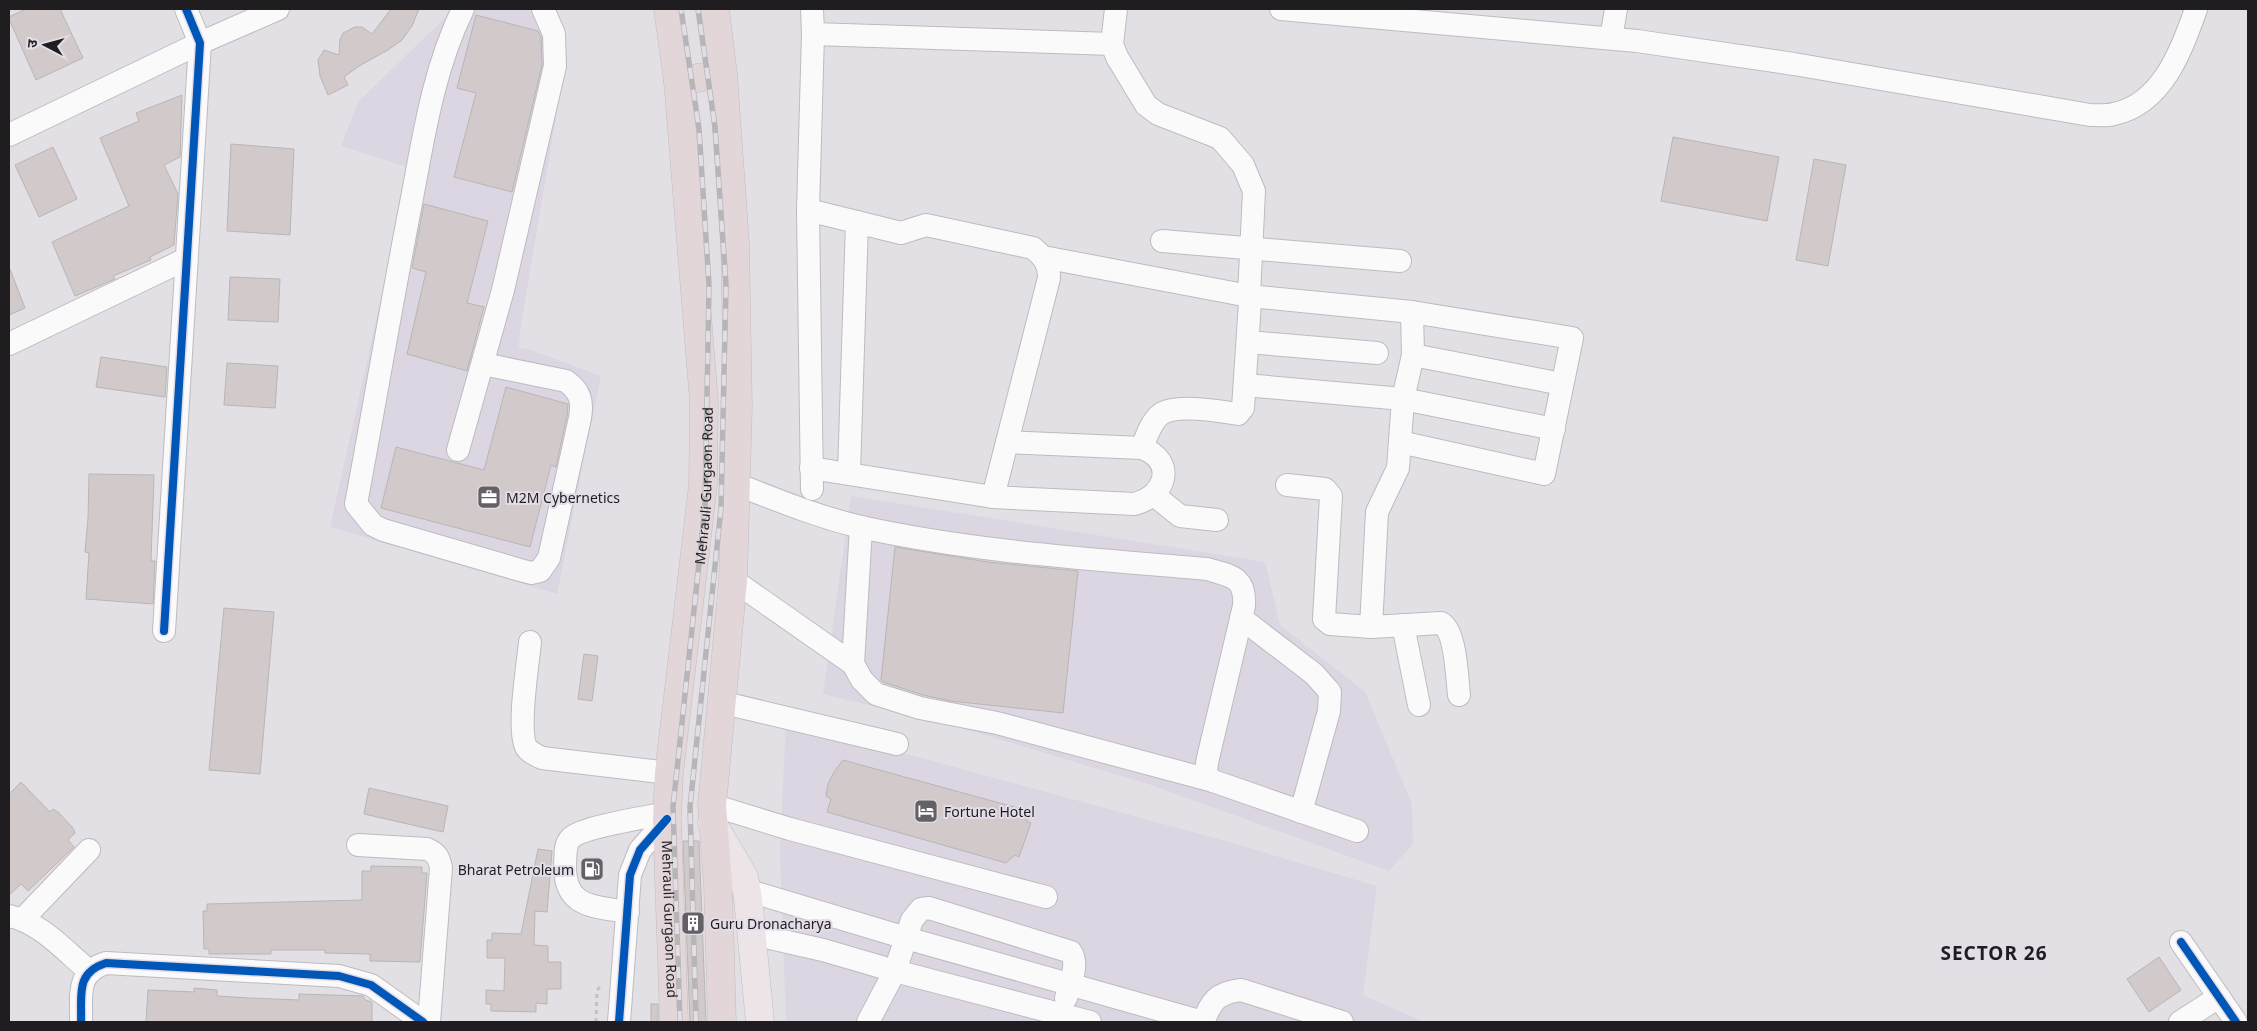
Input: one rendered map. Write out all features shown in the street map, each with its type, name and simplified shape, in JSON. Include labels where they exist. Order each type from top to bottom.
[{"type":"highway","name":"Mehrauli Gurgaon Road","points":[[668,9],[678,81],[704,402],[703,485],[669,773],[667,816],[674,1022]]},
{"type":"highway","points":[[715,9],[723,74],[735,243],[738,407],[733,580],[720,702],[712,814],[718,885],[722,1022]]},
{"type":"highway","points":[[678,81],[723,74]]},
{"type":"main road","points":[[712,814],[744,877],[752,934],[760,1022]]},
{"type":"street","points":[[164,631],[200,43],[186,9]]},
{"type":"street","points":[[9,135],[200,43],[278,9]]},
{"type":"street","points":[[463,9],[451,34],[430,104],[403,241],[356,504],[373,525],[383,530],[520,570],[540,571],[549,558],[580,418],[582,406],[580,397],[575,388],[566,382],[483,364]]},
{"type":"street","points":[[458,450],[503,290],[555,66],[554,34],[543,9]]},
{"type":"street","points":[[812,9],[808,210],[811,479],[849,473],[993,497],[1134,504],[1146,501],[1161,486],[1163,468],[1150,451],[1142,448],[1007,442]]},
{"type":"street","points":[[1116,9],[1112,44],[1117,57],[1146,105],[1171,120],[1220,138],[1243,165],[1254,190],[1248,342],[1243,408],[1238,414],[1179,409],[1161,414],[1150,429],[1142,448]]},
{"type":"street","points":[[1280,9],[1448,16],[1794,64],[2090,115],[2112,114],[2131,109],[2148,97],[2162,82],[2184,45],[2196,9]]},
{"type":"street","points":[[1611,38],[1616,9]]},
{"type":"street","points":[[813,34],[1112,44]]},
{"type":"street","points":[[808,210],[901,233],[926,225],[1033,248],[1043,257],[1049,267],[1049,278],[993,497]]},
{"type":"street","points":[[849,473],[857,222]]},
{"type":"street","points":[[1162,241],[1400,261]]},
{"type":"street","points":[[1043,257],[1249,296],[1412,312],[1572,338],[1544,474],[1400,442]]},
{"type":"street","points":[[9,344],[186,259]]},
{"type":"street","points":[[1371,627],[1377,512],[1398,468],[1403,399],[1413,355],[1412,312]]},
{"type":"street","points":[[1248,342],[1377,353]]},
{"type":"street","points":[[1413,355],[1562,384]]},
{"type":"street","points":[[1245,384],[1403,399],[1554,429]]},
{"type":"street","points":[[736,484],[823,517],[861,527],[1021,551],[1206,569],[1235,577],[1242,584],[1245,593],[1241,618],[1206,768],[1207,777],[1213,781]]},
{"type":"street","points":[[1287,485],[1325,489],[1331,496],[1324,619],[1330,624],[1371,627],[1441,623],[1447,626],[1451,637],[1459,695]]},
{"type":"street","points":[[1154,495],[1180,516],[1217,520]]},
{"type":"street","points":[[853,664],[861,527]]},
{"type":"street","points":[[733,580],[853,664],[862,680],[876,694],[920,708],[998,723],[1213,781],[1357,831]]},
{"type":"street","points":[[1241,618],[1314,674],[1330,692],[1329,711],[1301,812]]},
{"type":"street","points":[[1403,625],[1419,704]]},
{"type":"street","points":[[530,642],[523,730],[526,747],[533,754],[542,758],[669,773]]},
{"type":"street","points":[[720,702],[897,744]]},
{"type":"street","points":[[712,814],[790,829],[1046,897]]},
{"type":"street","points":[[628,912],[598,907],[578,901],[569,891],[565,872],[566,846],[571,838],[592,829],[667,816]]},
{"type":"street","points":[[619,1022],[630,875],[640,850],[667,816]]},
{"type":"street","points":[[358,846],[427,848],[436,853],[440,860],[441,868],[429,1022]]},
{"type":"street","points":[[89,850],[16,918],[35,927],[89,971]]},
{"type":"street","points":[[746,890],[906,938],[1203,1022],[1215,999],[1230,992],[1241,990],[1342,1022]]},
{"type":"street","points":[[868,1022],[895,971],[915,914],[920,909],[929,908],[1071,952],[1075,958],[1075,965],[1062,1014]]},
{"type":"street","points":[[752,934],[823,950],[895,971],[1090,1022]]},
{"type":"street","points":[[2181,942],[2236,1022]]},
{"type":"street","points":[[81,1022],[84,976],[89,971],[106,963],[339,976],[370,985],[423,1022]]},
{"type":"street","points":[[2180,1022],[2219,997]]},
{"type":"path","points":[[596,1022],[598,991]]},
{"type":"shaded area","points":[[454,9],[553,9],[567,52],[520,331],[519,348],[531,350],[601,376],[557,594],[330,527],[410,168],[341,146],[358,102]]},
{"type":"shaded area","points":[[851,496],[1265,562],[1280,625],[1365,692],[1412,804],[1413,844],[1389,871],[1151,785],[955,726],[823,694]]},
{"type":"shaded area","points":[[786,721],[1236,844],[1377,886],[1363,995],[1424,1022],[786,1022],[780,851]]},
{"type":"building","points":[[26,9],[60,9],[83,58],[36,80],[9,19],[9,17]]},
{"type":"building","points":[[391,9],[419,9],[412,26],[402,40],[344,77],[348,85],[328,95],[320,76],[318,60],[324,50],[339,55],[340,40],[343,33],[355,27],[362,27],[372,34]]},
{"type":"building","points":[[476,15],[538,31],[541,37],[542,65],[512,192],[454,177],[476,93],[457,88]]},
{"type":"building","points":[[182,95],[180,157],[164,165],[178,194],[174,245],[150,257],[151,260],[113,276],[115,279],[75,296],[52,242],[129,206],[100,138],[139,121],[136,113]]},
{"type":"building","points":[[1673,137],[1779,157],[1767,221],[1661,201]]},
{"type":"building","points":[[231,144],[294,149],[290,235],[227,231]]},
{"type":"building","points":[[53,147],[77,199],[39,217],[15,165]]},
{"type":"building","points":[[1814,159],[1846,165],[1828,266],[1796,260]]},
{"type":"building","points":[[424,204],[488,221],[467,303],[484,307],[467,371],[407,354],[426,272],[412,268]]},
{"type":"building","points":[[9,270],[25,308],[9,315]]},
{"type":"building","points":[[230,277],[280,279],[278,322],[228,320]]},
{"type":"building","points":[[101,357],[167,367],[165,397],[96,387]]},
{"type":"building","points":[[227,363],[278,366],[275,408],[224,405]]},
{"type":"building","points":[[506,387],[568,404],[556,467],[551,465],[530,547],[381,508],[396,447],[484,470]]},
{"type":"building","points":[[89,474],[154,475],[151,561],[155,561],[153,604],[86,599],[89,553],[85,552]]},
{"type":"building","points":[[895,547],[988,562],[1078,571],[1063,713],[951,701],[923,695],[883,682],[881,680]]},
{"type":"building","points":[[224,608],[274,612],[260,774],[209,770]]},
{"type":"building","points":[[584,654],[598,656],[592,701],[578,699]]},
{"type":"building","name":"Fortune Hotel","points":[[843,760],[1025,810],[1027,822],[1031,823],[1019,857],[1015,855],[1006,863],[827,812],[831,799],[826,796],[828,784]]},
{"type":"building","points":[[21,782],[50,812],[53,809],[58,812],[73,828],[75,833],[68,840],[74,847],[28,891],[21,884],[9,895],[9,794]]},
{"type":"building","points":[[369,788],[448,806],[443,832],[364,814]]},
{"type":"building","points":[[683,841],[699,841],[706,1022],[690,1022]]},
{"type":"building","points":[[538,849],[552,851],[547,912],[535,911],[534,945],[548,946],[548,962],[561,962],[561,989],[547,989],[547,1004],[536,1003],[536,1012],[491,1011],[491,1004],[486,1004],[486,990],[504,991],[505,958],[487,958],[487,940],[492,940],[492,933],[521,934]]},
{"type":"building","points":[[371,866],[422,867],[422,873],[427,873],[420,962],[370,961],[370,954],[325,953],[325,950],[271,950],[271,954],[209,954],[209,949],[204,949],[203,911],[207,911],[207,904],[362,900],[362,871],[371,871]]},
{"type":"building","points":[[2159,957],[2181,990],[2149,1012],[2127,979]]},
{"type":"building","points":[[194,988],[217,990],[217,996],[249,998],[299,1000],[299,994],[363,996],[365,1000],[372,1002],[372,1022],[146,1022],[148,990],[194,992]]},
{"type":"building","points":[[651,1004],[658,1004],[658,1022],[651,1022]]},
{"type":"railway","points":[[680,1022],[673,807],[705,507],[709,285],[699,129],[681,9]]},
{"type":"railway","points":[[696,1022],[690,807],[721,508],[726,285],[715,127],[698,9]]},
{"type":"cycle path","points":[[164,631],[200,43],[186,9]]},
{"type":"cycle path","points":[[619,1022],[630,875],[640,850],[667,819]]},
{"type":"cycle path","points":[[2181,942],[2236,1022]]},
{"type":"cycle path","points":[[81,1022],[82,986],[89,973],[96,967],[106,963],[339,976],[371,985],[423,1022]]},
{"type":"place","name":"M2M Cybernetics","points":[[489,497]]},
{"type":"place","name":"Fortune Hotel","points":[[926,811]]},
{"type":"place","name":"Bharat Petroleum","points":[[592,869]]},
{"type":"place","name":"Guru Dronacharya","points":[[693,923]]},
{"type":"district","name":"SECTOR 26","points":[[1994,953]]}]
